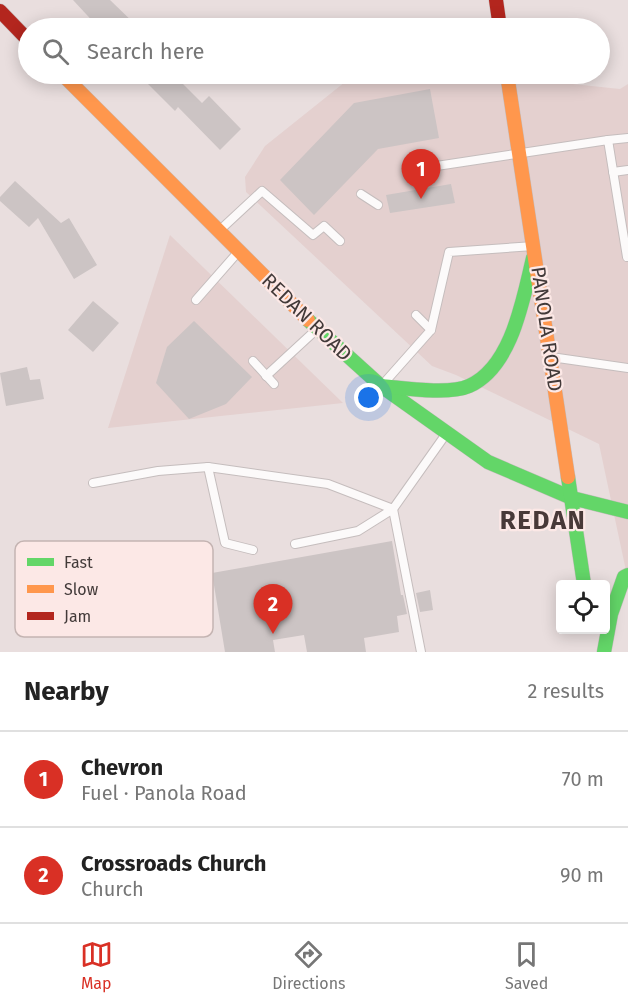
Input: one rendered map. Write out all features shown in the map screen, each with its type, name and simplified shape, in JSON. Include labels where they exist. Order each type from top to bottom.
[{"type":"main road","points":[[496,0],[499,18]]},
{"type":"main road","points":[[0,11],[18,30]]},
{"type":"main road","name":"REDAN ROAD","points":[[72,84],[317,329],[381,386],[488,462],[572,498],[628,512]]},
{"type":"main road","name":"PANOLA ROAD","points":[[509,84],[583,580]]},
{"type":"main road","points":[[381,386],[421,389],[467,387],[493,369],[513,331],[535,248]]},
{"type":"main road","points":[[604,652],[607,624],[613,602],[624,577],[628,575]]},
{"type":"lane","points":[[430,167],[628,138]]},
{"type":"lane","points":[[608,140],[627,257]]},
{"type":"lane","points":[[613,172],[628,170]]},
{"type":"lane","points":[[219,231],[262,191],[313,235],[324,226],[340,241]]},
{"type":"lane","points":[[361,194],[378,205]]},
{"type":"lane","points":[[381,386],[431,330],[449,252],[535,248]]},
{"type":"lane","points":[[196,300],[239,250]]},
{"type":"lane","points":[[416,315],[431,330]]},
{"type":"lane","points":[[266,376],[317,329]]},
{"type":"lane","points":[[551,357],[628,368]]},
{"type":"lane","points":[[253,361],[274,384]]},
{"type":"lane","points":[[296,544],[358,531],[393,509],[447,433]]},
{"type":"lane","points":[[93,483],[158,471],[208,467],[328,484],[393,509]]},
{"type":"lane","points":[[208,467],[225,543],[253,550]]},
{"type":"lane","points":[[393,509],[421,652]]},
{"type":"shaded area","points":[[342,84],[572,84],[620,89],[628,84],[628,580],[599,444],[456,375],[432,366],[246,192],[245,177],[265,146]]},
{"type":"shaded area","points":[[170,235],[343,403],[108,428]]},
{"type":"building","points":[[73,0],[110,0],[129,18],[90,18]]},
{"type":"building","points":[[148,84],[183,84],[202,103],[209,96],[241,129],[220,150],[178,107],[175,111]]},
{"type":"building","points":[[430,89],[439,138],[378,149],[314,215],[280,180],[354,103]]},
{"type":"building","points":[[15,181],[61,223],[69,218],[97,265],[74,279],[38,218],[29,227],[0,201],[0,197]]},
{"type":"building","points":[[451,184],[455,203],[390,213],[386,195]]},
{"type":"building","points":[[93,301],[119,323],[93,352],[68,330]]},
{"type":"building","points":[[194,321],[252,377],[226,404],[189,419],[156,383],[167,347]]},
{"type":"building","points":[[27,367],[30,380],[40,379],[44,399],[6,406],[0,373]]},
{"type":"building","points":[[392,541],[401,595],[403,595],[407,614],[397,616],[399,632],[364,638],[366,652],[307,652],[304,635],[273,640],[275,652],[225,652],[213,573]]},
{"type":"building","points":[[430,590],[433,610],[420,612],[416,593]]},
{"type":"traffic: fast","points":[[381,386],[450,390],[469,386],[484,377],[506,348],[520,312],[533,258]]},
{"type":"traffic: fast","points":[[308,320],[381,386],[488,462],[572,498],[628,512]]},
{"type":"traffic: fast","points":[[568,477],[583,580]]},
{"type":"traffic: fast","points":[[604,652],[611,614],[624,577],[628,575]]},
{"type":"traffic: slow","points":[[72,84],[308,320]]},
{"type":"traffic: slow","points":[[509,84],[568,477]]},
{"type":"traffic: jam","points":[[496,0],[499,18]]},
{"type":"traffic: jam","points":[[0,11],[18,30]]},
{"type":"place","name":"Chevron","points":[[421,199]]},
{"type":"place","name":"Crossroads Church","points":[[273,634]]},
{"type":"district","name":"REDAN","points":[[543,520]]}]
